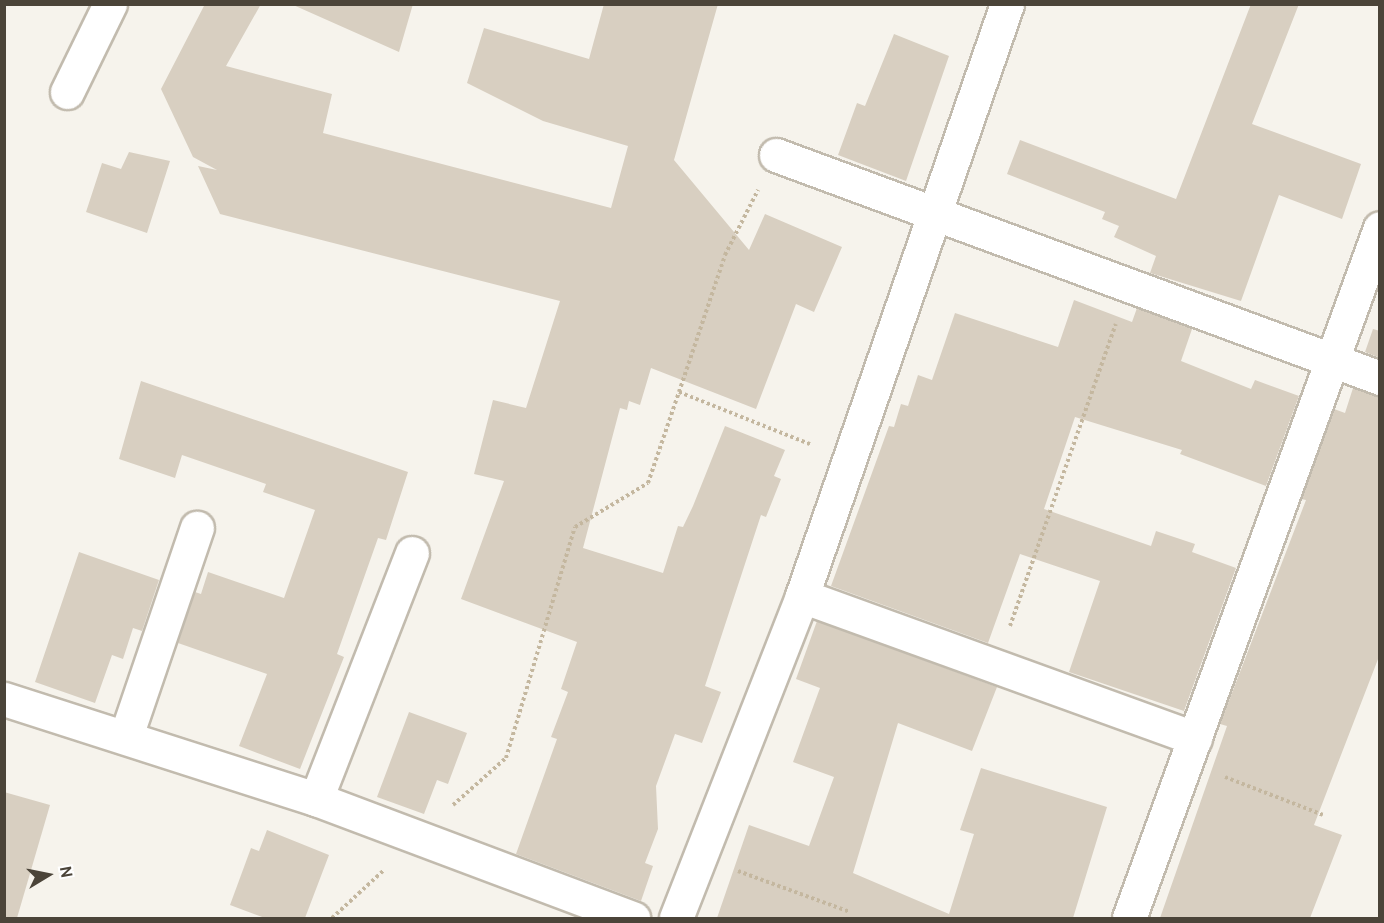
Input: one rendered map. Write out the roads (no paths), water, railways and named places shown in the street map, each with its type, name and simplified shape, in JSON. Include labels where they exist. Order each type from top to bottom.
[{"type":"street","points":[[67,92],[110,4]]},
{"type":"street","points":[[676,918],[802,596],[932,212],[1007,4]]},
{"type":"street","points":[[776,155],[1380,378]]},
{"type":"street","points":[[1129,918],[1380,228]]},
{"type":"street","points":[[126,736],[197,528]]},
{"type":"street","points":[[316,799],[412,554]]},
{"type":"street","points":[[802,596],[996,666],[1190,750]]},
{"type":"street","points":[[4,699],[126,736],[316,799],[418,835],[633,918]]}]
